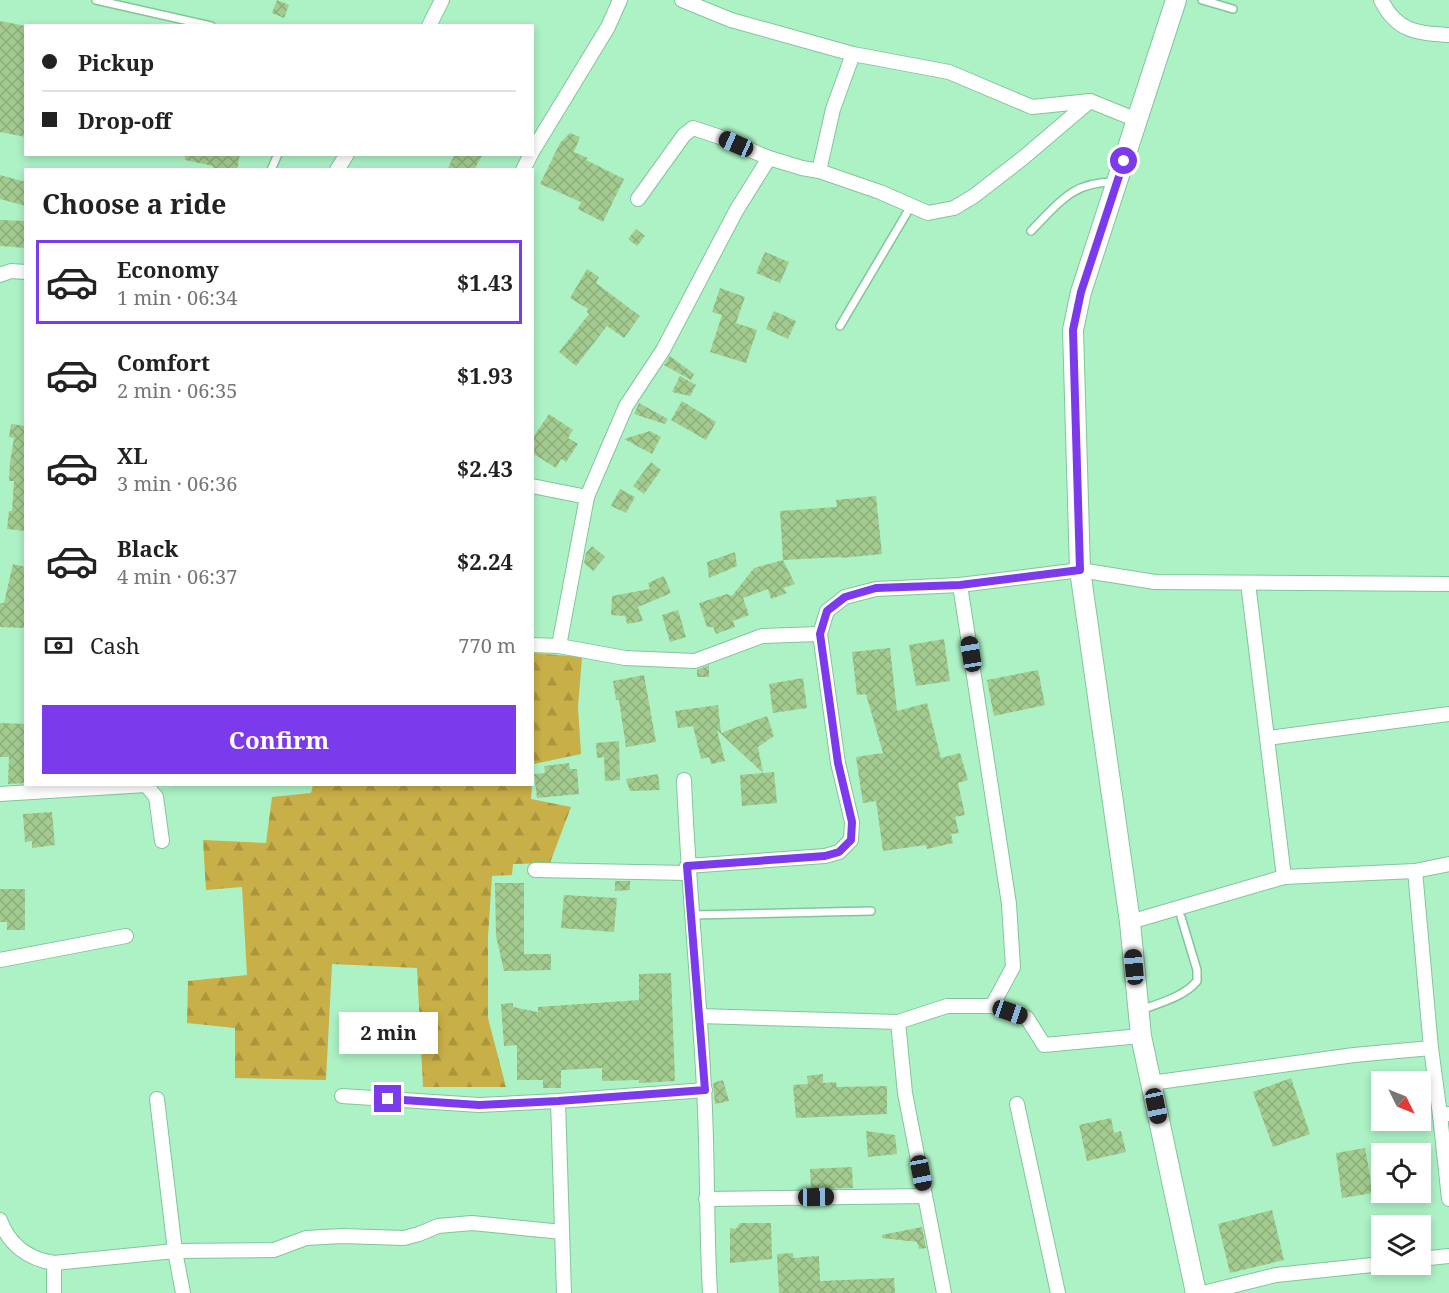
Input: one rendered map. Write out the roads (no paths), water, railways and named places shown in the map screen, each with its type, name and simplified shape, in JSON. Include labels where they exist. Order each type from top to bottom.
[{"type":"street","points":[[430,24],[442,0]]},
{"type":"street","points":[[534,150],[608,27],[620,0]]},
{"type":"street","points":[[682,0],[731,20],[853,54],[949,72],[1032,107],[1090,101],[1137,120]]},
{"type":"street","points":[[1176,0],[1081,292],[1073,330],[1080,570],[1130,922],[1141,1036],[1196,1293]]},
{"type":"street","points":[[1381,0],[1399,25],[1419,33],[1449,34]]},
{"type":"street","points":[[819,171],[833,109],[853,54]]},
{"type":"street","points":[[638,199],[684,135],[693,128],[769,158],[819,171],[880,192],[928,213],[954,208],[974,196],[1023,158],[1090,101]]},
{"type":"street","points":[[559,646],[587,497],[626,406],[663,350],[736,211],[769,158]]},
{"type":"street","points":[[0,275],[11,271],[24,272]]},
{"type":"street","points":[[534,486],[587,497]]},
{"type":"street","points":[[535,870],[688,870],[825,856],[839,852],[851,840],[852,822],[838,763],[820,634],[827,611],[845,597],[876,588],[960,585],[1080,570],[1155,582],[1449,584]]},
{"type":"street","points":[[1248,583],[1284,877]]},
{"type":"street","points":[[960,585],[1010,904],[1013,968],[992,1006]]},
{"type":"street","points":[[534,645],[559,646],[625,658],[695,661],[762,636],[820,634]]},
{"type":"street","points":[[1268,738],[1449,714]]},
{"type":"street","points":[[684,780],[688,870],[705,1090],[710,1293]]},
{"type":"street","points":[[0,794],[112,786],[146,786],[156,796],[162,842]]},
{"type":"street","points":[[1130,922],[1284,877],[1415,871],[1449,864]]},
{"type":"street","points":[[1415,871],[1431,1048],[1445,1114],[1449,1198]]},
{"type":"street","points":[[0,960],[126,936]]},
{"type":"street","points":[[699,1016],[898,1022],[946,1006],[992,1006],[1027,1018],[1044,1045],[1141,1036]]},
{"type":"street","points":[[898,1022],[905,1093],[944,1293]]},
{"type":"street","points":[[1151,1083],[1354,1055],[1431,1048]]},
{"type":"street","points":[[342,1096],[479,1105],[705,1090]]},
{"type":"street","points":[[157,1099],[175,1251],[183,1293]]},
{"type":"street","points":[[558,1101],[564,1293]]},
{"type":"street","points":[[1017,1104],[1058,1293]]},
{"type":"street","points":[[706,1199],[926,1196]]},
{"type":"street","points":[[0,1220],[17,1248],[37,1260],[54,1263],[175,1251],[274,1250],[306,1238],[342,1236],[404,1238],[438,1226],[472,1223],[562,1232]]},
{"type":"street","points":[[1431,1258],[1449,1256]]},
{"type":"street","points":[[54,1263],[54,1293]]},
{"type":"street","points":[[1203,1293],[1276,1275],[1371,1265]]},
{"type":"lane","points":[[96,0],[202,24]]},
{"type":"lane","points":[[1202,0],[1233,9]]},
{"type":"lane","points":[[1030,231],[1073,191],[1096,182],[1117,182]]},
{"type":"lane","points":[[840,326],[912,206]]},
{"type":"lane","points":[[692,915],[872,911]]},
{"type":"lane","points":[[1138,1011],[1192,988],[1197,981],[1197,970],[1181,917]]}]
